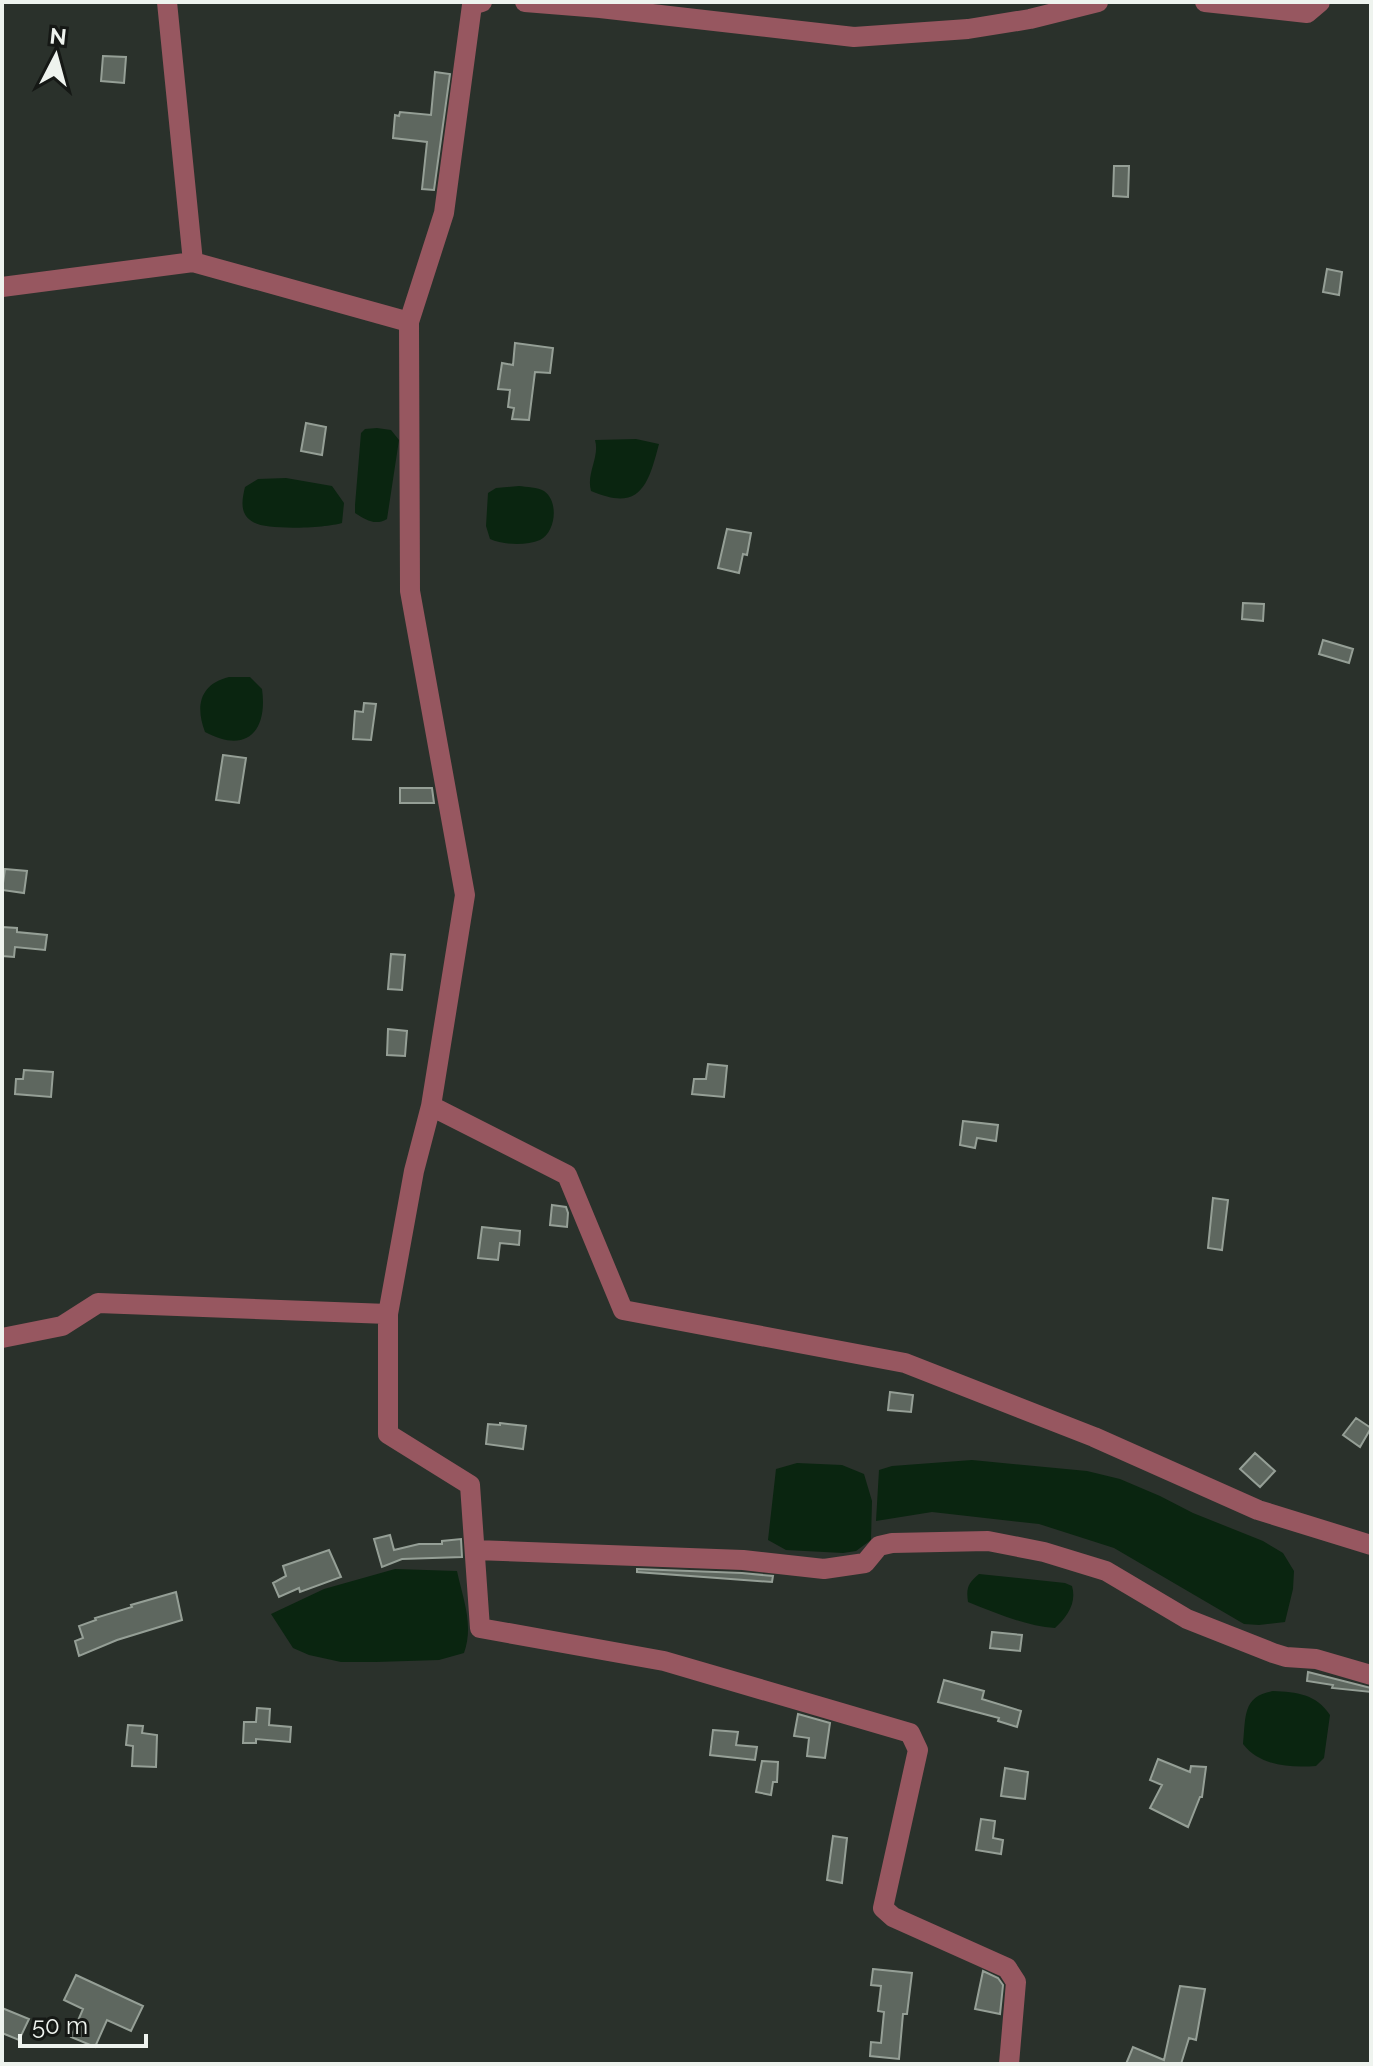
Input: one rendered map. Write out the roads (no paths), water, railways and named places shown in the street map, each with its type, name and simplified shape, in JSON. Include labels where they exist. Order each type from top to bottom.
[{"type":"street","points":[[167,2],[193,262]]},
{"type":"street","points":[[482,2],[472,5],[444,213],[409,322],[410,591],[465,895],[431,1106],[414,1171],[388,1314],[388,1434],[470,1485],[480,1628],[664,1661],[910,1733],[918,1750],[883,1908],[893,1917],[1007,1968],[1016,1982],[1009,2064]]},
{"type":"street","points":[[525,2],[854,37],[968,29],[1030,19],[1098,2]]},
{"type":"street","points":[[1205,2],[1307,13],[1320,2]]},
{"type":"street","points":[[2,287],[193,262],[409,322]]},
{"type":"street","points":[[431,1106],[567,1175],[623,1310],[905,1363],[1094,1437],[1258,1510],[1371,1545]]},
{"type":"street","points":[[2,1338],[62,1326],[98,1303],[388,1314]]},
{"type":"street","points":[[475,1550],[743,1560],[824,1569],[865,1563],[879,1546],[892,1543],[988,1541],[1044,1552],[1106,1571],[1187,1619],[1273,1653],[1316,1659],[1371,1675]]}]
